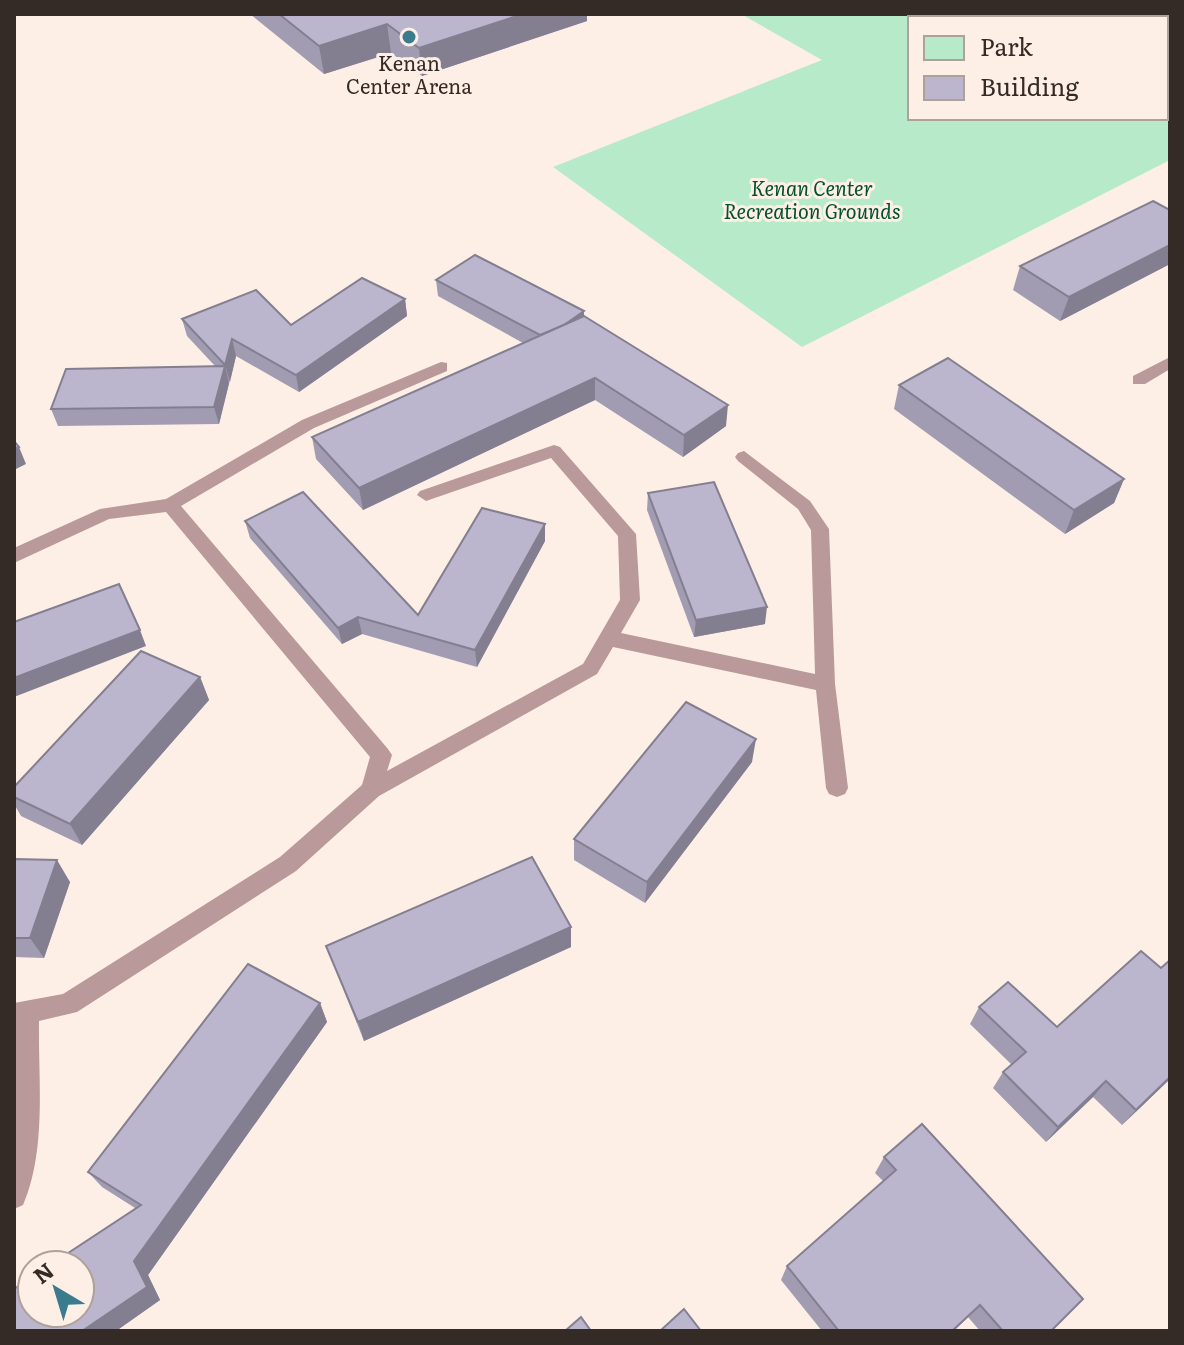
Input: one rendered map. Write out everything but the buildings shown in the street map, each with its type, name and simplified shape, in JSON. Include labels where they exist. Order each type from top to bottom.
[{"type":"lane","points":[[1139,380],[1170,362]]},
{"type":"lane","points":[[14,556],[106,513],[170,505],[308,424],[441,367]]},
{"type":"lane","points":[[14,1196],[24,1150],[20,1012],[68,1004],[288,864],[371,790],[590,669],[630,600],[627,534],[554,451],[426,495]]},
{"type":"lane","points":[[744,457],[804,505],[820,529],[825,684],[837,788]]},
{"type":"lane","points":[[170,505],[381,755],[371,790]]},
{"type":"lane","points":[[608,638],[825,684]]},
{"type":"green space","name":"Kenan Center Recreation Grounds","points":[[741,14],[1170,14],[1170,160],[802,347],[553,167],[822,60]]},
{"type":"place","name":"Kenan Center Arena","points":[[409,37]]}]
